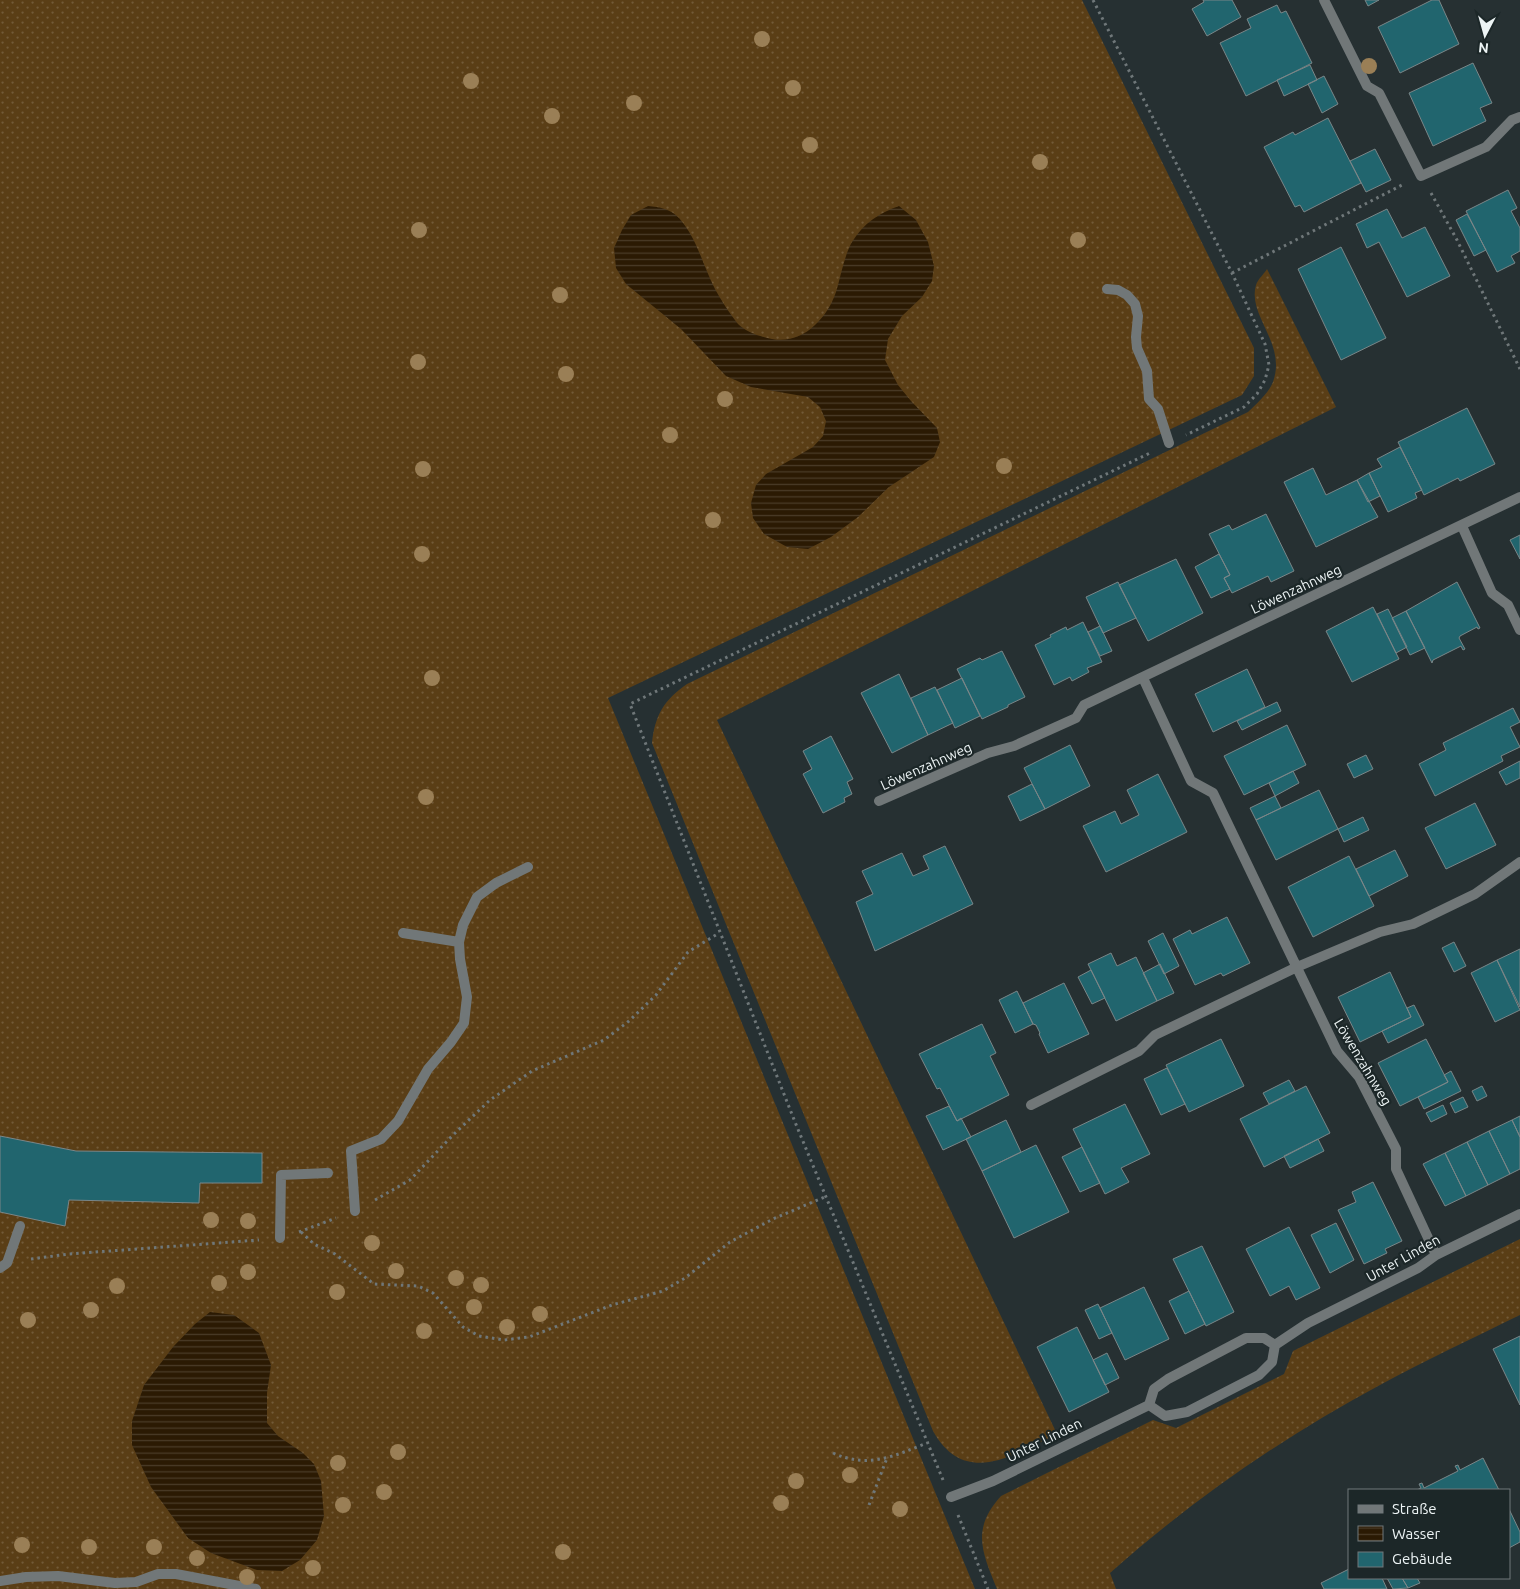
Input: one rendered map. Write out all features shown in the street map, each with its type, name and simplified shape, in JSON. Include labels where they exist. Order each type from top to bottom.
[{"type":"street","points":[[1324,0],[1367,86],[1379,93],[1421,176],[1486,147],[1512,120],[1520,117]]},
{"type":"street","points":[[1107,290],[1118,290],[1127,295],[1135,304],[1138,316],[1137,348],[1147,370],[1149,400],[1158,409],[1169,443]]},
{"type":"street","name":"Löwenzahnweg","points":[[880,801],[988,753],[1014,746],[1076,718],[1084,705],[1520,498]]},
{"type":"street","points":[[1462,526],[1492,593],[1508,605],[1520,630]]},
{"type":"street","name":"Löwenzahnweg","points":[[1143,678],[1191,781],[1214,793],[1337,1050],[1359,1077],[1396,1149],[1396,1169],[1436,1254]]},
{"type":"street","points":[[1031,1105],[1139,1051],[1155,1035],[1297,968],[1380,932],[1413,924],[1475,894],[1520,862]]},
{"type":"street","points":[[355,1211],[351,1151],[381,1138],[398,1121],[428,1069],[464,1023],[467,998],[458,942],[463,925],[477,897],[496,883],[528,867]]},
{"type":"street","points":[[403,933],[458,942]]},
{"type":"street","points":[[280,1238],[281,1175],[328,1173]]},
{"type":"street","name":"Unter Linden","points":[[1275,1345],[1308,1324],[1418,1268],[1436,1254],[1520,1214]]},
{"type":"street","points":[[2,1264],[20,1226]]},
{"type":"street","points":[[1246,1338],[1264,1338],[1275,1345],[1272,1362],[1259,1375],[1187,1412],[1165,1416],[1149,1405],[1154,1389],[1168,1379],[1246,1338]]},
{"type":"street","name":"Unter Linden","points":[[950,1497],[993,1481],[1149,1405]]},
{"type":"street","points":[[0,1581],[26,1577],[58,1576],[115,1583],[136,1582],[158,1574],[176,1574],[256,1589]]},
{"type":"path","points":[[988,1589],[795,1122],[630,704],[1244,407],[1257,394],[1265,380],[1269,365],[1265,344],[1232,273],[1093,0]]},
{"type":"path","points":[[1232,273],[1421,176],[1457,240],[1520,369]]},
{"type":"path","points":[[301,1232],[314,1244],[335,1254],[374,1284],[418,1286],[433,1293],[463,1327],[479,1336],[504,1340],[529,1337],[612,1305],[663,1291],[684,1278],[730,1242],[773,1219],[827,1196]]},
{"type":"path","points":[[833,1453],[845,1459],[857,1461],[887,1458],[927,1443]]},
{"type":"path","points":[[869,1505],[887,1458]]},
{"type":"shaded area","points":[[0,0],[1082,0],[1254,348],[1254,376],[1242,395],[608,698],[975,1589],[0,1589]]},
{"type":"shaded area","points":[[1267,269],[1336,407],[717,720],[1057,1434],[1007,1457],[991,1462],[975,1463],[960,1458],[946,1448],[933,1431],[652,743],[653,733],[662,709],[672,696],[687,684],[1248,412],[1271,386],[1276,368],[1275,355],[1257,308],[1255,296],[1256,285]]},
{"type":"shaded area","points":[[1520,1239],[1520,1315],[1380,1385],[1308,1426],[1239,1471],[1173,1520],[1110,1573],[1116,1589],[997,1589],[987,1564],[982,1541],[986,1519],[1001,1496],[1153,1420],[1176,1428],[1284,1374],[1293,1351]]},
{"type":"water","points":[[648,206],[672,212],[679,218],[691,234],[715,289],[738,324],[759,335],[783,340],[803,334],[812,328],[826,312],[836,292],[849,248],[867,224],[879,215],[899,206],[916,220],[928,242],[934,266],[932,281],[922,297],[902,316],[888,339],[885,360],[898,385],[937,428],[940,442],[934,457],[889,487],[858,517],[831,537],[808,549],[787,547],[764,534],[753,518],[751,503],[756,485],[766,474],[813,447],[823,436],[826,421],[820,407],[808,397],[751,387],[726,376],[681,329],[626,284],[616,268],[614,248],[631,215]]},
{"type":"water","points":[[210,1312],[234,1315],[259,1333],[271,1365],[267,1393],[267,1423],[278,1436],[303,1453],[314,1464],[321,1481],[324,1516],[317,1540],[300,1560],[282,1571],[257,1570],[211,1553],[188,1538],[151,1487],[132,1445],[132,1421],[144,1385],[173,1347],[195,1324]]},
{"type":"building","points":[[1203,0],[1232,0],[1241,17],[1207,36],[1192,9],[1204,2]]},
{"type":"building","points":[[1365,0],[1379,0],[1368,6]]},
{"type":"building","points":[[1432,0],[1439,0],[1459,44],[1400,73],[1378,27]]},
{"type":"building","points":[[1277,5],[1281,13],[1286,11],[1312,63],[1246,96],[1220,43],[1251,28],[1247,19]]},
{"type":"building","points":[[1473,63],[1492,103],[1480,108],[1486,121],[1433,146],[1409,93]]},
{"type":"building","points":[[1310,65],[1317,80],[1284,96],[1277,80]]},
{"type":"building","points":[[1324,76],[1338,104],[1322,113],[1308,84]]},
{"type":"building","points":[[1328,118],[1361,183],[1304,212],[1300,205],[1295,207],[1264,147],[1293,132],[1295,135]]},
{"type":"building","points":[[1375,149],[1391,180],[1366,192],[1350,161]]},
{"type":"building","points":[[1508,190],[1517,208],[1511,211],[1520,228],[1520,251],[1511,256],[1515,263],[1497,272],[1466,211]]},
{"type":"building","points":[[1387,209],[1402,238],[1425,227],[1450,276],[1407,297],[1379,242],[1367,248],[1356,224]]},
{"type":"building","points":[[1467,214],[1486,250],[1474,256],[1456,220]]},
{"type":"building","points":[[1341,247],[1386,338],[1341,360],[1298,269]]},
{"type":"building","points":[[1467,408],[1495,464],[1460,481],[1458,478],[1424,495],[1398,442]]},
{"type":"building","points":[[1400,447],[1422,490],[1415,493],[1417,498],[1388,512],[1369,473],[1382,467],[1377,459]]},
{"type":"building","points":[[1313,468],[1326,495],[1357,480],[1378,517],[1316,547],[1284,482]]},
{"type":"building","points":[[1369,473],[1380,496],[1368,502],[1357,480]]},
{"type":"building","points":[[1266,514],[1294,571],[1271,582],[1268,576],[1232,593],[1224,578],[1230,575],[1209,534],[1229,525],[1232,530]]},
{"type":"building","points":[[1520,535],[1520,559],[1510,540]]},
{"type":"building","points":[[1219,554],[1230,575],[1224,578],[1230,589],[1211,598],[1195,567]]},
{"type":"building","points":[[1176,559],[1203,613],[1148,641],[1119,585]]},
{"type":"building","points":[[1118,582],[1136,618],[1103,633],[1086,597]]},
{"type":"building","points":[[1457,582],[1480,628],[1478,629],[1477,627],[1460,636],[1459,638],[1465,649],[1463,650],[1461,646],[1433,660],[1432,663],[1406,611]]},
{"type":"building","points":[[1373,607],[1399,659],[1352,682],[1326,631]]},
{"type":"building","points":[[1388,609],[1407,647],[1396,653],[1377,614]]},
{"type":"building","points":[[1406,611],[1425,648],[1410,655],[1392,618]]},
{"type":"building","points":[[1083,622],[1102,662],[1087,668],[1089,672],[1072,681],[1070,677],[1054,685],[1035,645],[1066,627],[1067,630]]},
{"type":"building","points":[[1100,626],[1112,651],[1100,656],[1088,632]]},
{"type":"building","points":[[1002,651],[1025,697],[982,719],[957,669],[980,658],[982,660]]},
{"type":"building","points":[[1247,669],[1265,707],[1213,732],[1195,694]]},
{"type":"building","points":[[899,674],[928,735],[892,753],[861,693]]},
{"type":"building","points":[[962,678],[980,716],[955,728],[937,690]]},
{"type":"building","points":[[935,687],[953,723],[928,735],[911,698]]},
{"type":"building","points":[[1277,702],[1281,711],[1242,730],[1237,721]]},
{"type":"building","points":[[1513,708],[1520,722],[1510,727],[1520,747],[1501,756],[1503,761],[1435,796],[1419,764],[1446,750],[1443,743]]},
{"type":"building","points":[[1287,725],[1306,765],[1244,795],[1224,756]]},
{"type":"building","points":[[831,736],[853,779],[847,782],[852,794],[844,798],[845,802],[823,813],[803,774],[812,769],[803,751]]},
{"type":"building","points":[[1070,745],[1090,786],[1045,809],[1024,768]]},
{"type":"building","points":[[1366,755],[1373,769],[1354,778],[1347,764]]},
{"type":"building","points":[[1520,761],[1520,778],[1506,785],[1499,772]]},
{"type":"building","points":[[1293,771],[1299,783],[1275,796],[1269,783]]},
{"type":"building","points":[[1158,774],[1187,832],[1106,872],[1083,826],[1115,811],[1121,824],[1139,815],[1127,790]]},
{"type":"building","points":[[1032,784],[1045,809],[1020,821],[1008,796]]},
{"type":"building","points":[[1319,790],[1338,829],[1276,860],[1256,820]]},
{"type":"building","points":[[1275,796],[1281,808],[1256,820],[1250,808]]},
{"type":"building","points":[[1475,803],[1496,845],[1446,869],[1425,828]]},
{"type":"building","points":[[1363,817],[1369,830],[1344,842],[1338,829]]},
{"type":"building","points":[[945,846],[973,904],[875,951],[856,902],[873,894],[862,871],[902,853],[913,876],[929,869],[923,856]]},
{"type":"building","points":[[1395,850],[1408,876],[1369,896],[1356,869]]},
{"type":"building","points":[[1349,856],[1374,906],[1313,937],[1288,887]]},
{"type":"building","points":[[1227,917],[1250,963],[1223,976],[1221,973],[1195,985],[1173,939],[1190,930],[1192,934]]},
{"type":"building","points":[[1163,933],[1179,966],[1164,974],[1148,941]]},
{"type":"building","points":[[1454,942],[1466,966],[1454,972],[1442,948]]},
{"type":"building","points":[[1520,949],[1520,1007],[1497,960]]},
{"type":"building","points":[[1111,953],[1117,966],[1136,957],[1157,1001],[1116,1021],[1088,964]]},
{"type":"building","points":[[1497,960],[1520,1010],[1495,1022],[1471,973]]},
{"type":"building","points":[[1160,964],[1174,993],[1157,1001],[1143,973]]},
{"type":"building","points":[[1091,970],[1105,998],[1092,1004],[1078,977]]},
{"type":"building","points":[[1390,972],[1411,1017],[1360,1042],[1338,997]]},
{"type":"building","points":[[1064,983],[1089,1034],[1048,1053],[1036,1025],[1033,1024],[1023,1003]]},
{"type":"building","points":[[1017,991],[1033,1024],[1015,1033],[999,1000]]},
{"type":"building","points":[[1414,1005],[1424,1025],[1388,1043],[1382,1031],[1411,1017],[1407,1008]]},
{"type":"building","points":[[982,1024],[996,1053],[990,1056],[1009,1095],[957,1121],[940,1088],[937,1089],[919,1054]]},
{"type":"building","points":[[1221,1039],[1244,1086],[1189,1112],[1166,1065]]},
{"type":"building","points":[[1426,1039],[1448,1082],[1400,1106],[1378,1063]]},
{"type":"building","points":[[1167,1068],[1185,1104],[1161,1115],[1144,1079]]},
{"type":"building","points":[[1451,1071],[1461,1091],[1424,1109],[1418,1097],[1448,1082],[1444,1075]]},
{"type":"building","points":[[1289,1080],[1295,1091],[1269,1104],[1263,1093]]},
{"type":"building","points":[[1306,1086],[1330,1133],[1264,1167],[1240,1119]]},
{"type":"building","points":[[1482,1086],[1487,1096],[1477,1101],[1472,1091]]},
{"type":"building","points":[[1463,1097],[1468,1107],[1455,1113],[1450,1103]]},
{"type":"building","points":[[1125,1104],[1150,1154],[1121,1168],[1129,1182],[1105,1194],[1073,1129]]},
{"type":"building","points":[[1443,1105],[1447,1114],[1431,1122],[1426,1113]]},
{"type":"building","points":[[949,1106],[957,1121],[961,1118],[971,1137],[943,1150],[926,1116]]},
{"type":"building","points":[[1520,1116],[1520,1137],[1512,1120]]},
{"type":"building","points":[[1006,1120],[1021,1152],[982,1171],[966,1139]]},
{"type":"building","points":[[1512,1120],[1520,1137],[1520,1169],[1510,1174],[1489,1131]]},
{"type":"building","points":[[1489,1131],[1510,1174],[1488,1185],[1467,1142]]},
{"type":"building","points":[[0,1136],[76,1151],[262,1153],[262,1183],[200,1183],[199,1203],[69,1200],[65,1226],[0,1212]]},
{"type":"building","points":[[1318,1139],[1324,1151],[1290,1168],[1284,1156]]},
{"type":"building","points":[[1467,1142],[1488,1185],[1466,1196],[1445,1153]]},
{"type":"building","points":[[1036,1145],[1069,1212],[1014,1238],[982,1171]]},
{"type":"building","points":[[1082,1147],[1100,1183],[1080,1192],[1062,1157]]},
{"type":"building","points":[[1445,1153],[1466,1196],[1445,1206],[1423,1164]]},
{"type":"building","points":[[1373,1182],[1402,1241],[1385,1249],[1387,1253],[1364,1264],[1338,1210],[1356,1202],[1352,1192]]},
{"type":"building","points":[[1336,1223],[1354,1260],[1330,1273],[1311,1235]]},
{"type":"building","points":[[1289,1227],[1320,1288],[1296,1300],[1289,1286],[1270,1296],[1246,1249]]},
{"type":"building","points":[[1202,1246],[1234,1312],[1206,1326],[1173,1259]]},
{"type":"building","points":[[1144,1287],[1169,1339],[1125,1360],[1100,1308]]},
{"type":"building","points":[[1189,1291],[1205,1324],[1185,1334],[1169,1301]]},
{"type":"building","points":[[1098,1304],[1112,1333],[1099,1339],[1085,1310]]},
{"type":"building","points":[[1077,1327],[1109,1392],[1069,1412],[1037,1347]]},
{"type":"building","points":[[1520,1336],[1520,1405],[1493,1349]]},
{"type":"building","points":[[1107,1353],[1119,1378],[1105,1385],[1093,1360]]},
{"type":"building","points":[[1483,1458],[1498,1489],[1419,1489],[1421,1488],[1419,1484],[1422,1483],[1424,1488],[1458,1471],[1455,1466],[1458,1465],[1460,1470]]},
{"type":"building","points":[[1510,1511],[1520,1532],[1520,1542],[1510,1547]]},
{"type":"building","points":[[1348,1570],[1348,1579],[1382,1579],[1387,1589],[1324,1589],[1321,1583]]},
{"type":"building","points":[[1388,1579],[1403,1579],[1408,1588],[1393,1589]]},
{"type":"building","points":[[1403,1579],[1418,1579],[1420,1583],[1408,1588]]}]
